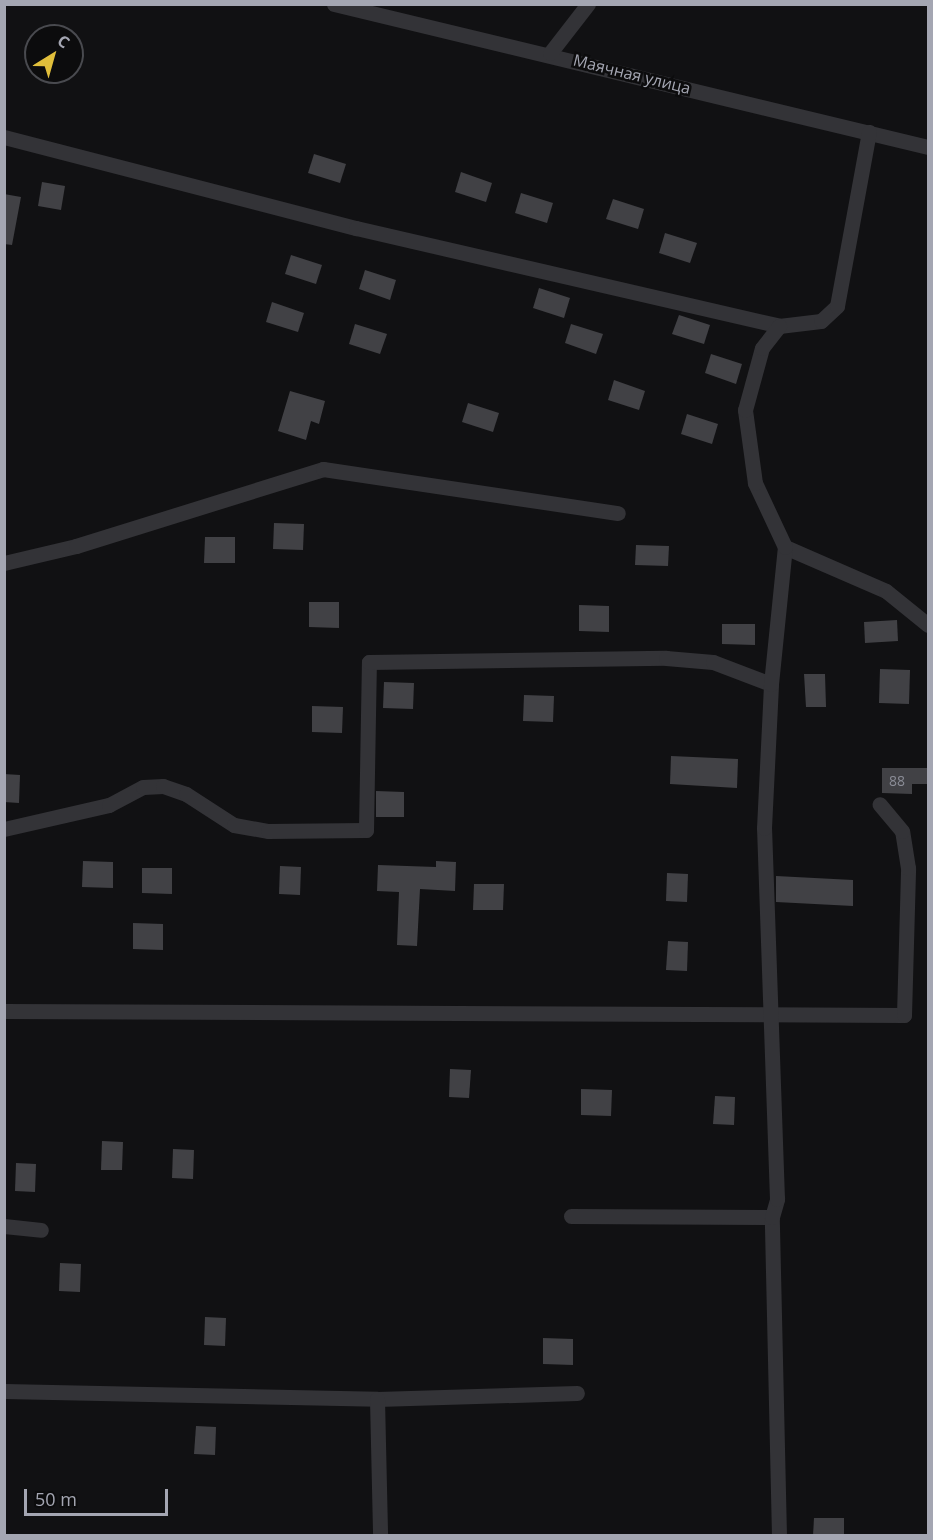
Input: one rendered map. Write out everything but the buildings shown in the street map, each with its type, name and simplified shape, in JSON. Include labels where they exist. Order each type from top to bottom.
[{"type":"street","name":"Маячная улица","points":[[334,4],[550,53],[928,147]]},
{"type":"street","points":[[550,53],[588,4]]},
{"type":"street","points":[[4,137],[356,228],[779,326],[821,321],[837,306],[869,132]]},
{"type":"street","points":[[779,326],[762,348],[745,410],[755,483],[785,547],[771,684],[764,828],[777,1199],[772,1217],[779,1536]]},
{"type":"street","points":[[4,563],[323,469],[618,513]]},
{"type":"street","points":[[785,547],[886,591],[928,625]]},
{"type":"street","points":[[4,829],[109,805],[143,787],[163,786],[186,794],[234,825],[268,831],[366,830],[369,662],[666,658],[713,662],[771,684]]},
{"type":"street","points":[[4,1011],[904,1015],[908,868],[902,831],[879,804]]},
{"type":"street","points":[[571,1216],[772,1217]]},
{"type":"street","points":[[4,1226],[41,1230]]},
{"type":"street","points":[[4,1390],[377,1399],[577,1394]]},
{"type":"street","points":[[377,1399],[380,1536]]}]
